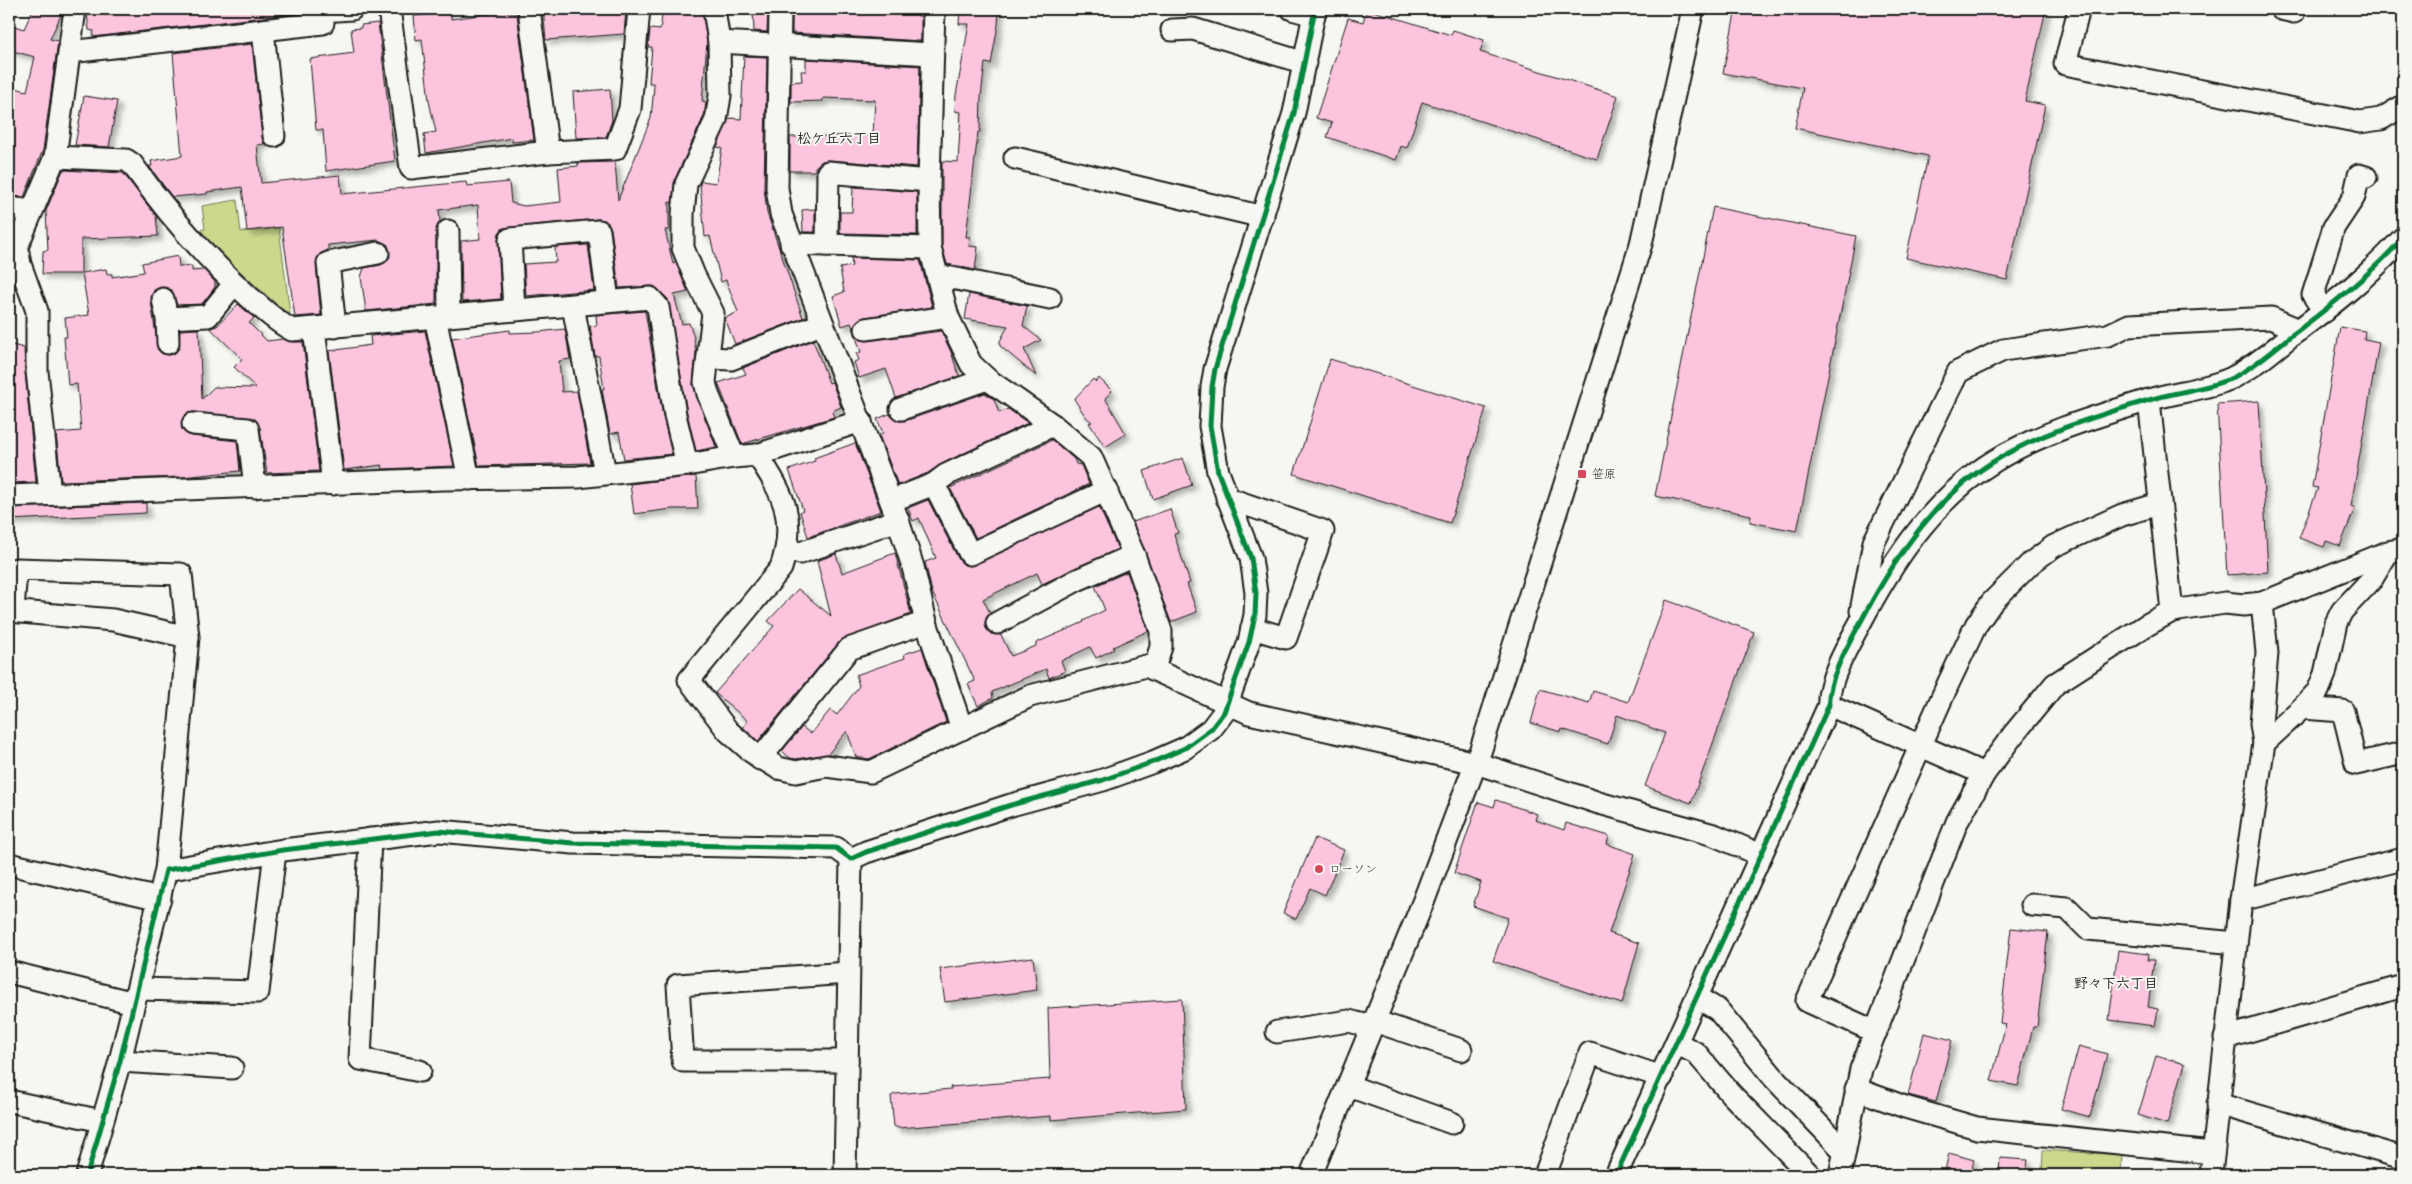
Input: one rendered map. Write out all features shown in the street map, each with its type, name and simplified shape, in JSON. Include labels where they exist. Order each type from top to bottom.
[{"type":"street","points":[[50,494],[37,371],[37,311],[17,280],[20,264],[17,247],[55,157],[75,9]]},
{"type":"street","points":[[70,52],[324,23],[322,10],[352,9]]},
{"type":"street","points":[[389,9],[411,168],[548,152],[615,149],[630,109],[639,9]]},
{"type":"street","points":[[529,9],[548,152]]},
{"type":"street","points":[[714,9],[719,42],[720,96],[716,120],[686,184],[683,214],[683,248],[713,313],[705,382],[708,394],[734,457]]},
{"type":"street","points":[[780,9],[777,188],[780,214],[895,511],[913,568],[926,622],[962,729]]},
{"type":"street","points":[[934,9],[929,181],[930,248],[948,317],[971,364],[986,379],[1053,425],[1091,457],[1134,555],[1161,631],[1161,647],[1154,668]]},
{"type":"street","points":[[851,859],[866,852],[1011,805],[1102,780],[1153,762],[1185,748],[1211,729],[1227,704],[1252,628],[1256,593],[1254,567],[1242,531],[1226,498],[1218,472],[1210,426],[1214,378],[1249,256],[1263,217],[1294,113],[1305,63],[1315,12],[1292,9]]},
{"type":"street","points":[[1311,1175],[1349,1086],[1434,874],[1476,763],[1641,244],[1693,9]]},
{"type":"street","points":[[2079,9],[2065,64],[2360,122],[2381,119],[2403,106]]},
{"type":"street","points":[[1172,30],[1193,29],[1305,63]]},
{"type":"street","points":[[263,30],[274,136]]},
{"type":"street","points":[[719,42],[932,54]]},
{"type":"street","points":[[55,157],[126,160],[132,164],[189,238],[234,284],[281,325],[292,330],[650,298],[658,307],[675,415],[687,465]]},
{"type":"street","points":[[1015,158],[1263,217]]},
{"type":"street","points":[[827,245],[828,172],[929,181]]},
{"type":"street","points":[[2324,311],[2313,295],[2334,227],[2354,197],[2359,176],[2366,177]]},
{"type":"street","points":[[9,208],[31,212]]},
{"type":"street","points":[[448,231],[442,316],[469,479]]},
{"type":"street","points":[[514,310],[510,239],[599,231],[608,301]]},
{"type":"street","points":[[1616,1175],[1678,1044],[1828,705],[1827,695],[1858,628],[1879,588],[1922,525],[1971,477],[2021,446],[2149,400],[2231,378],[2260,360],[2348,293],[2403,238]]},
{"type":"street","points":[[791,244],[930,248]]},
{"type":"street","points":[[336,327],[328,263],[378,253]]},
{"type":"street","points":[[937,275],[1050,298]]},
{"type":"street","points":[[168,343],[165,308],[208,316],[234,284]]},
{"type":"street","points":[[573,306],[605,473]]},
{"type":"street","points":[[866,329],[948,317]]},
{"type":"street","points":[[1858,628],[1874,542],[1958,372],[2003,350],[2108,335],[2129,325],[2271,318],[2299,330]]},
{"type":"street","points":[[708,358],[731,359],[822,324]]},
{"type":"street","points":[[314,329],[333,484]]},
{"type":"street","points":[[902,409],[986,379]]},
{"type":"street","points":[[2149,400],[2172,611]]},
{"type":"street","points":[[9,496],[469,479],[522,479],[605,473],[687,465],[757,455],[861,421]]},
{"type":"street","points":[[193,424],[248,429],[256,487]]},
{"type":"street","points":[[787,550],[800,553],[895,511],[946,476],[1053,425]]},
{"type":"street","points":[[757,455],[784,497],[788,525],[787,550],[781,568],[689,680],[728,731],[760,759],[778,768],[796,772],[826,766],[871,772],[1030,696],[1146,666],[1154,668],[1249,713],[1476,763],[1599,803],[1714,835],[1761,855]]},
{"type":"street","points":[[934,484],[970,554],[1107,490]]},
{"type":"street","points":[[1226,498],[1323,531],[1286,638],[1252,628]]},
{"type":"street","points":[[1876,1032],[1807,1002],[1919,746],[1976,625],[1992,602],[2012,581],[2031,563],[2054,546],[2122,515],[2159,504]]},
{"type":"street","points":[[1840,1175],[1861,1068],[1956,822],[1984,774],[2056,684],[2145,626],[2172,611],[2225,603],[2244,605],[2262,603],[2396,551]]},
{"type":"street","points":[[2264,743],[2318,691],[2325,674],[2336,623],[2342,611],[2396,551]]},
{"type":"street","points":[[998,623],[1078,580],[1134,555]]},
{"type":"street","points":[[87,1175],[120,1061],[166,870],[188,637],[181,574],[16,569],[11,611],[114,620],[188,637]]},
{"type":"street","points":[[2211,1175],[2241,900],[2264,743],[2261,724],[2267,653],[2262,603]]},
{"type":"street","points":[[760,759],[849,649],[926,622]]},
{"type":"street","points":[[1828,705],[1984,774]]},
{"type":"street","points":[[2302,708],[2343,711],[2356,764],[2403,753]]},
{"type":"street","points":[[166,870],[275,852],[439,831],[572,843],[836,848],[851,859]]},
{"type":"street","points":[[370,839],[360,1059],[420,1070]]},
{"type":"street","points":[[9,972],[136,996],[258,992],[275,852]]},
{"type":"street","points":[[846,1175],[851,859]]},
{"type":"street","points":[[2241,900],[2403,859]]},
{"type":"street","points":[[9,864],[160,899]]},
{"type":"street","points":[[2032,905],[2067,908],[2088,929],[2236,943]]},
{"type":"street","points":[[847,1061],[683,1061],[678,985],[848,973]]},
{"type":"street","points":[[2225,1038],[2403,986]]},
{"type":"street","points":[[1698,998],[1718,1010],[1775,1079],[1844,1152]]},
{"type":"street","points":[[1277,1032],[1348,1020],[1373,1024],[1461,1050]]},
{"type":"street","points":[[1678,1044],[1696,1053],[1731,1094],[1810,1175]]},
{"type":"street","points":[[1545,1175],[1590,1053],[1662,1077]]},
{"type":"street","points":[[120,1061],[232,1068]]},
{"type":"street","points":[[1349,1086],[1452,1123]]},
{"type":"street","points":[[1856,1089],[1905,1107],[1977,1128],[2213,1153]]},
{"type":"street","points":[[9,1101],[102,1121]]},
{"type":"street","points":[[2218,1104],[2403,1158]]},
{"type":"green space","points":[[237,200],[241,232],[279,228],[290,314],[288,315],[195,230],[205,229],[202,206]]},
{"type":"green space","points":[[2043,1150],[2122,1155],[2121,1175],[2042,1172]]},
{"type":"building","points":[[33,9],[48,9],[61,15],[50,39],[58,41],[43,150],[24,197],[9,196],[9,115],[15,88],[27,91],[35,57],[9,50],[9,34],[11,25],[24,29]]},
{"type":"building","points":[[110,9],[307,9],[307,12],[93,37],[94,31],[89,30],[87,13],[111,11]]},
{"type":"building","points":[[543,9],[626,9],[624,34],[546,40]]},
{"type":"building","points":[[663,9],[702,9],[707,43],[702,101],[706,102],[704,116],[675,179],[672,203],[669,202],[669,230],[665,230],[673,264],[676,263],[688,292],[674,295],[682,324],[689,323],[693,334],[696,351],[693,385],[716,447],[696,451],[687,413],[668,299],[654,286],[619,288],[611,229],[605,220],[598,219],[503,228],[499,233],[498,240],[501,299],[462,302],[461,241],[480,239],[478,205],[439,210],[440,222],[436,231],[436,304],[366,311],[361,277],[364,268],[381,265],[390,257],[388,245],[378,240],[328,245],[328,250],[320,254],[316,264],[321,315],[295,317],[282,227],[247,231],[242,187],[207,192],[207,194],[172,197],[149,166],[152,166],[151,161],[182,156],[173,53],[252,44],[264,144],[257,145],[261,183],[340,175],[342,194],[466,182],[467,186],[509,182],[511,203],[524,206],[561,202],[558,168],[578,166],[578,163],[615,162],[618,200],[651,118],[654,87],[653,83],[649,83],[652,47],[648,47],[650,29],[660,30]]},
{"type":"building","points":[[753,9],[768,9],[767,32],[754,31]]},
{"type":"building","points":[[808,9],[918,9],[918,16],[921,16],[921,41],[792,33],[792,12],[808,12]]},
{"type":"building","points":[[960,9],[999,9],[991,64],[985,63],[981,96],[980,132],[978,132],[966,237],[970,237],[969,246],[978,247],[975,270],[947,264],[942,246],[942,161],[958,162],[961,112],[955,111],[956,95],[969,24],[959,24]]},
{"type":"building","points":[[1367,9],[1451,35],[1453,30],[1484,40],[1480,52],[1618,96],[1597,159],[1422,102],[1407,148],[1401,146],[1396,160],[1327,137],[1332,123],[1316,118],[1348,18],[1363,22]]},
{"type":"building","points":[[1736,9],[2046,9],[2025,101],[2045,105],[2007,280],[1906,258],[1928,156],[1795,128],[1803,88],[1723,73]]},
{"type":"building","points":[[508,11],[508,14],[517,14],[534,140],[512,142],[512,138],[426,153],[424,134],[436,132],[429,101],[422,39],[416,40],[414,16],[451,13],[451,19]]},
{"type":"building","points":[[378,23],[395,161],[326,171],[323,130],[316,130],[310,59],[354,53],[351,29],[361,28],[361,25]]},
{"type":"building","points":[[744,56],[767,57],[764,188],[767,213],[803,318],[735,344],[725,318],[738,312],[726,280],[721,282],[710,236],[705,237],[700,184],[701,181],[716,183],[722,148],[717,147],[729,118],[741,119]]},
{"type":"building","points":[[806,59],[920,66],[917,167],[829,160],[822,161],[815,167],[815,171],[790,171],[790,137],[873,135],[875,100],[823,98],[823,101],[791,102],[791,82],[802,81],[801,71],[806,71]]},
{"type":"building","points":[[610,89],[612,120],[606,137],[576,138],[573,92]]},
{"type":"building","points":[[84,96],[117,101],[109,147],[75,145]]},
{"type":"building","points":[[63,170],[123,173],[156,216],[158,236],[81,239],[81,274],[42,274],[43,251],[48,250],[46,211]]},
{"type":"building","points":[[853,187],[917,192],[917,235],[840,233],[840,212],[852,212]]},
{"type":"building","points":[[1713,207],[1856,236],[1797,531],[1750,522],[1751,515],[1655,496]]},
{"type":"building","points":[[815,209],[815,232],[803,232],[802,210]]},
{"type":"building","points":[[588,245],[594,290],[526,296],[524,264],[556,262],[555,247]]},
{"type":"building","points":[[178,256],[179,267],[192,266],[192,271],[204,270],[215,282],[215,287],[202,304],[177,305],[172,290],[161,287],[154,290],[151,301],[158,350],[168,355],[174,354],[179,348],[180,330],[199,329],[202,399],[214,387],[256,388],[234,367],[242,359],[210,328],[217,326],[238,304],[254,318],[249,323],[267,341],[283,339],[303,342],[319,471],[267,473],[260,428],[255,419],[194,412],[187,413],[183,417],[182,430],[192,436],[237,441],[240,471],[182,477],[61,481],[56,433],[81,431],[77,384],[68,385],[64,337],[67,337],[65,318],[89,315],[82,273],[106,269],[107,274],[112,274],[112,277],[144,272],[142,263]]},
{"type":"building","points":[[851,258],[920,260],[932,307],[864,317],[858,320],[854,330],[851,323],[842,326],[833,296],[844,292],[840,268],[852,266]]},
{"type":"building","points":[[969,294],[1027,306],[1023,326],[1041,340],[1024,349],[1036,376],[1000,346],[1000,341],[1008,326],[965,319]]},
{"type":"building","points":[[645,311],[663,417],[672,454],[624,459],[619,432],[610,434],[602,389],[604,389],[599,356],[595,356],[590,326],[597,325],[596,315]]},
{"type":"building","points":[[2340,327],[2365,331],[2364,339],[2379,342],[2351,506],[2355,508],[2340,546],[2326,541],[2324,547],[2299,538],[2318,488],[2312,487]]},
{"type":"building","points":[[565,329],[570,359],[559,361],[562,392],[577,391],[590,463],[479,466],[452,338],[510,330],[510,333]]},
{"type":"building","points":[[425,331],[454,466],[383,469],[382,465],[344,470],[329,351],[371,345],[370,336]]},
{"type":"building","points":[[941,331],[959,376],[896,398],[886,369],[859,378],[854,362],[859,360],[856,353],[861,352],[855,334],[861,340],[868,341]]},
{"type":"building","points":[[813,340],[829,383],[832,382],[841,407],[832,411],[834,417],[742,444],[718,383],[746,374],[743,368]]},
{"type":"building","points":[[9,344],[24,348],[36,482],[9,483],[9,451],[11,451]]},
{"type":"building","points":[[1330,359],[1486,408],[1450,523],[1294,474]]},
{"type":"building","points":[[1099,378],[1112,391],[1105,398],[1126,434],[1105,447],[1089,423],[1092,422],[1086,417],[1074,399],[1093,379],[1096,382]]},
{"type":"building","points":[[985,393],[994,399],[999,413],[1008,409],[1028,423],[941,464],[928,473],[898,485],[879,435],[883,433],[877,419],[889,414],[898,421],[905,421]]},
{"type":"building","points":[[2259,401],[2268,572],[2227,575],[2217,404]]},
{"type":"building","points":[[1052,440],[1074,459],[1076,464],[1081,465],[1089,484],[976,538],[950,488]]},
{"type":"building","points":[[855,443],[881,511],[808,537],[800,512],[803,510],[789,470],[815,461],[814,458]]},
{"type":"building","points":[[1183,458],[1192,485],[1153,499],[1144,471]]},
{"type":"building","points":[[696,476],[698,509],[672,509],[634,514],[630,484]]},
{"type":"building","points":[[928,500],[959,560],[964,565],[970,566],[1099,507],[1118,549],[1042,584],[1037,573],[983,599],[990,613],[985,622],[986,628],[991,634],[1001,635],[1011,656],[1036,646],[1036,643],[1084,622],[1105,610],[1095,586],[1127,572],[1148,631],[1113,647],[1114,649],[1096,658],[1090,647],[1061,661],[1065,671],[1049,678],[1046,669],[992,692],[993,698],[978,706],[968,684],[975,681],[932,592],[925,562],[936,558],[919,518],[913,521],[908,508]]},
{"type":"building","points":[[146,503],[146,513],[9,520],[9,508]]},
{"type":"building","points":[[1170,509],[1178,533],[1174,534],[1190,583],[1187,584],[1197,612],[1171,622],[1133,522]]},
{"type":"building","points":[[895,553],[911,614],[840,641],[758,741],[743,727],[748,721],[715,693],[774,626],[768,621],[798,589],[831,616],[817,561],[836,554],[842,573]]},
{"type":"building","points":[[1666,600],[1754,632],[1691,803],[1645,786],[1665,733],[1617,715],[1608,744],[1562,729],[1561,732],[1531,723],[1540,689],[1589,703],[1593,691],[1628,702]]},
{"type":"building","points":[[922,648],[946,722],[869,759],[856,757],[847,731],[828,754],[796,759],[790,758],[782,751],[802,727],[811,734],[830,710],[837,715],[859,686],[856,675],[905,658],[904,654]]},
{"type":"building","points":[[1496,800],[1537,814],[1535,820],[1564,830],[1566,823],[1609,836],[1607,844],[1635,854],[1609,933],[1639,943],[1622,1004],[1493,961],[1508,918],[1473,906],[1481,882],[1454,873],[1478,802],[1494,807]]},
{"type":"building","name":"ローソン","points":[[1315,838],[1344,850],[1325,895],[1310,888],[1296,919],[1283,913]]},
{"type":"building","points":[[2011,928],[2048,932],[2037,1027],[2033,1027],[2018,1086],[1991,1081],[2006,1024],[2000,1023]]},
{"type":"building","points":[[2118,950],[2148,954],[2147,960],[2154,960],[2148,1007],[2158,1009],[2155,1026],[2109,1020]]},
{"type":"building","points":[[1033,957],[1037,990],[945,1002],[940,969]]},
{"type":"building","points":[[1182,999],[1186,1109],[1051,1120],[1051,1116],[898,1128],[894,1126],[891,1096],[895,1094],[951,1089],[950,1087],[1050,1079],[1048,1008]]},
{"type":"building","points":[[1924,1033],[1952,1040],[1936,1102],[1908,1095]]},
{"type":"building","points":[[2079,1046],[2107,1054],[2090,1117],[2061,1109]]},
{"type":"building","points":[[2156,1056],[2185,1064],[2167,1124],[2138,1115]]},
{"type":"building","points":[[1949,1153],[1974,1160],[1970,1175],[1944,1175]]},
{"type":"building","points":[[2000,1158],[2028,1160],[2026,1175],[1999,1175]]},
{"type":"cycle path","points":[[87,1175],[120,1061],[166,870],[283,850],[439,831],[573,843],[836,848],[851,859],[866,852],[1011,805],[1103,780],[1153,762],[1185,748],[1211,729],[1224,712],[1249,642],[1255,615],[1256,593],[1251,558],[1218,472],[1210,426],[1212,387],[1215,369],[1294,113],[1315,9]]},
{"type":"cycle path","points":[[1616,1175],[1829,705],[1832,683],[1842,658],[1878,590],[1921,527],[1956,490],[1975,474],[1996,460],[2032,441],[2110,412],[2159,397],[2213,385],[2240,374],[2350,289],[2403,238]]},
{"type":"place","name":"笹原","points":[[1582,474]]},
{"type":"place","name":"ローソン","points":[[1319,869]]},
{"type":"district","name":"松ケ丘六丁目","points":[[839,138]]},
{"type":"district","name":"野々下六丁目","points":[[2116,983]]}]
